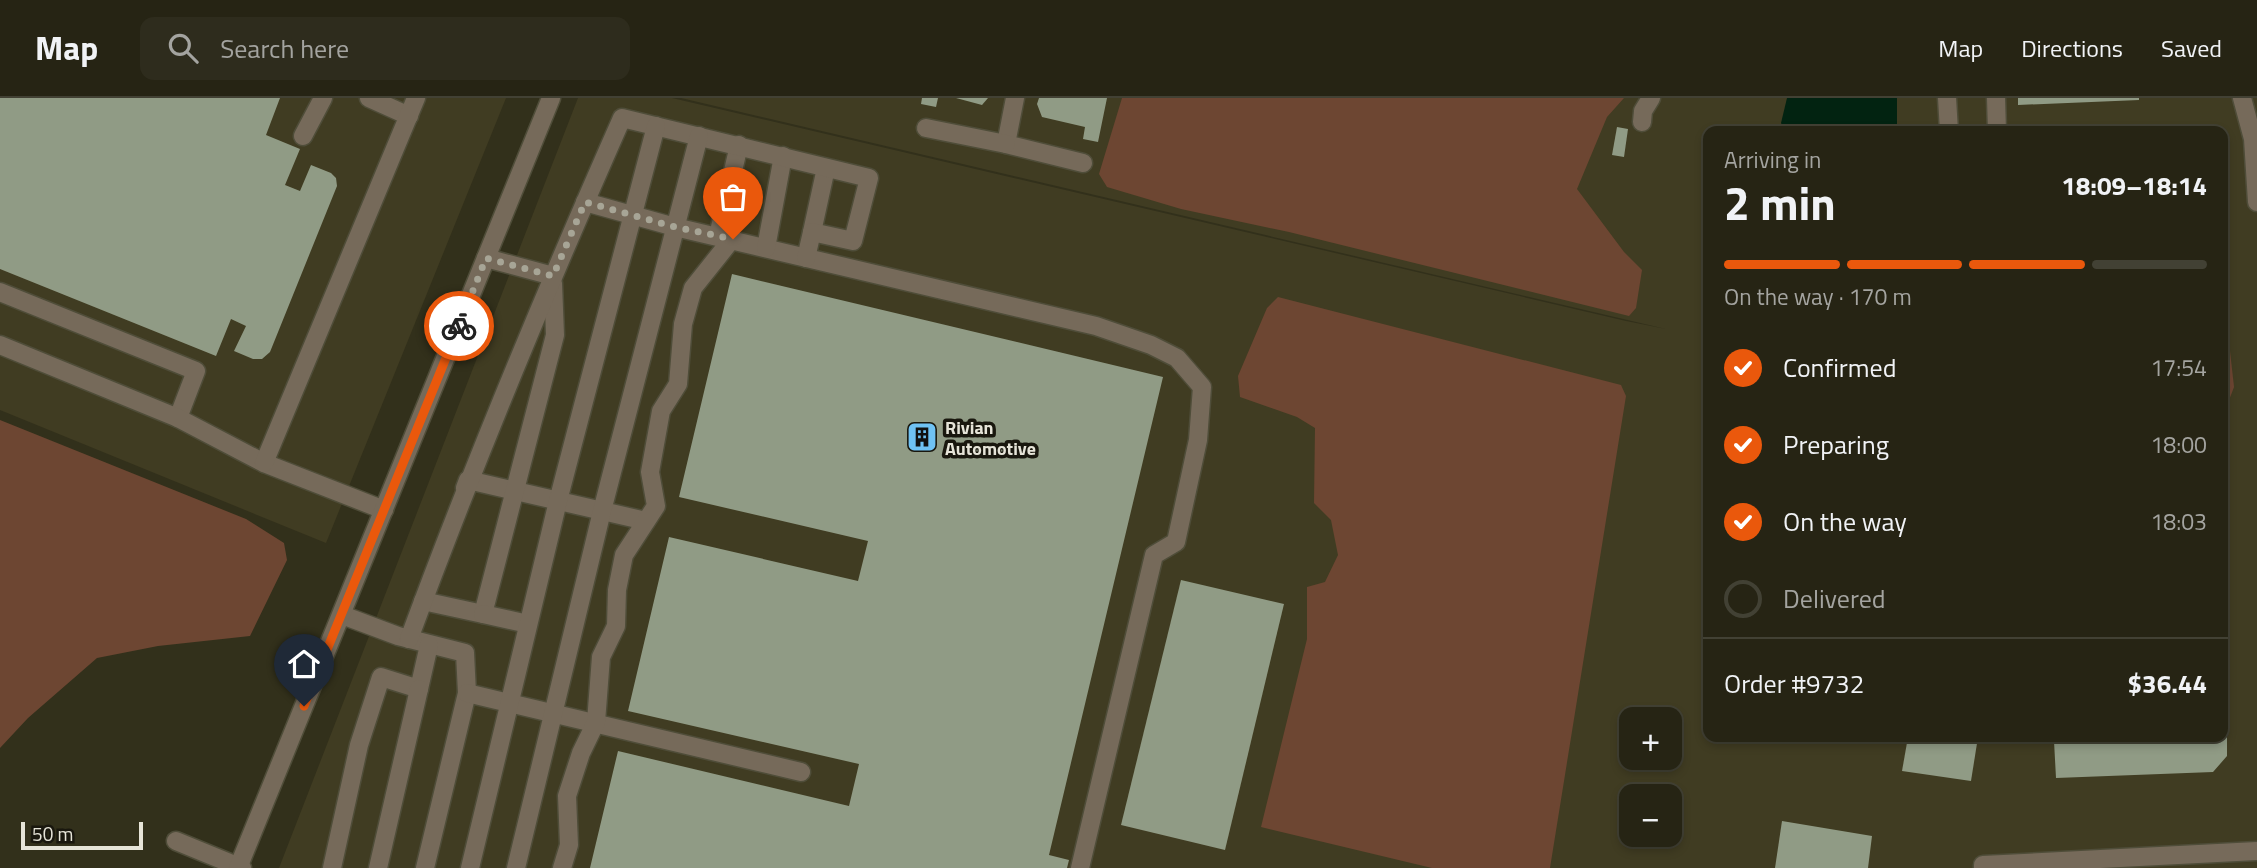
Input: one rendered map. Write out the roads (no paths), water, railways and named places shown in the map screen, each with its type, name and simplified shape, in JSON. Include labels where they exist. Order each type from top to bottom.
[{"type":"street","points":[[303,136],[323,98]]},
{"type":"street","points":[[369,98],[408,116]]},
{"type":"street","points":[[264,463],[416,98]]},
{"type":"street","points":[[176,841],[239,868],[551,98]]},
{"type":"street","points":[[1006,144],[1015,98]]},
{"type":"street","points":[[1642,122],[1643,111],[1651,98]]},
{"type":"street","points":[[1947,98],[1949,126]]},
{"type":"street","points":[[1996,98],[1997,126]]},
{"type":"street","points":[[2242,98],[2253,139],[2257,202]]},
{"type":"street","points":[[409,639],[468,480],[622,118],[869,178],[853,241],[812,232]]},
{"type":"street","points":[[470,868],[558,501],[656,126]]},
{"type":"street","points":[[926,128],[1083,163]]},
{"type":"street","points":[[516,868],[602,511],[699,136]]},
{"type":"street","points":[[562,868],[569,845],[567,796],[581,753],[596,722],[601,657],[616,625],[617,590],[624,555],[656,506],[650,472],[661,411],[678,384],[683,324],[693,288],[725,238],[739,145]]},
{"type":"street","points":[[766,248],[783,156]]},
{"type":"street","points":[[806,258],[826,168]]},
{"type":"street","points":[[585,202],[675,227],[1096,327],[1151,345],[1177,358],[1202,387],[1198,440],[1176,542],[1154,555],[1081,868]]},
{"type":"street","points":[[486,258],[553,276]]},
{"type":"street","points":[[483,614],[555,335],[553,276]]},
{"type":"street","points":[[0,292],[196,371],[178,418]]},
{"type":"street","points":[[0,345],[178,418],[264,463],[384,510]]},
{"type":"street","points":[[468,480],[646,521]]},
{"type":"street","points":[[423,601],[528,624]]},
{"type":"street","points":[[342,615],[409,639],[465,653],[467,693],[425,868]]},
{"type":"street","points":[[377,868],[429,645]]},
{"type":"street","points":[[332,868],[359,745],[381,677],[419,688]]},
{"type":"street","points":[[467,693],[801,772]]},
{"type":"street","points":[[1983,868],[1983,864],[2257,851]]},
{"type":"place","name":"Rivian Automotive","points":[[922,437]]}]
